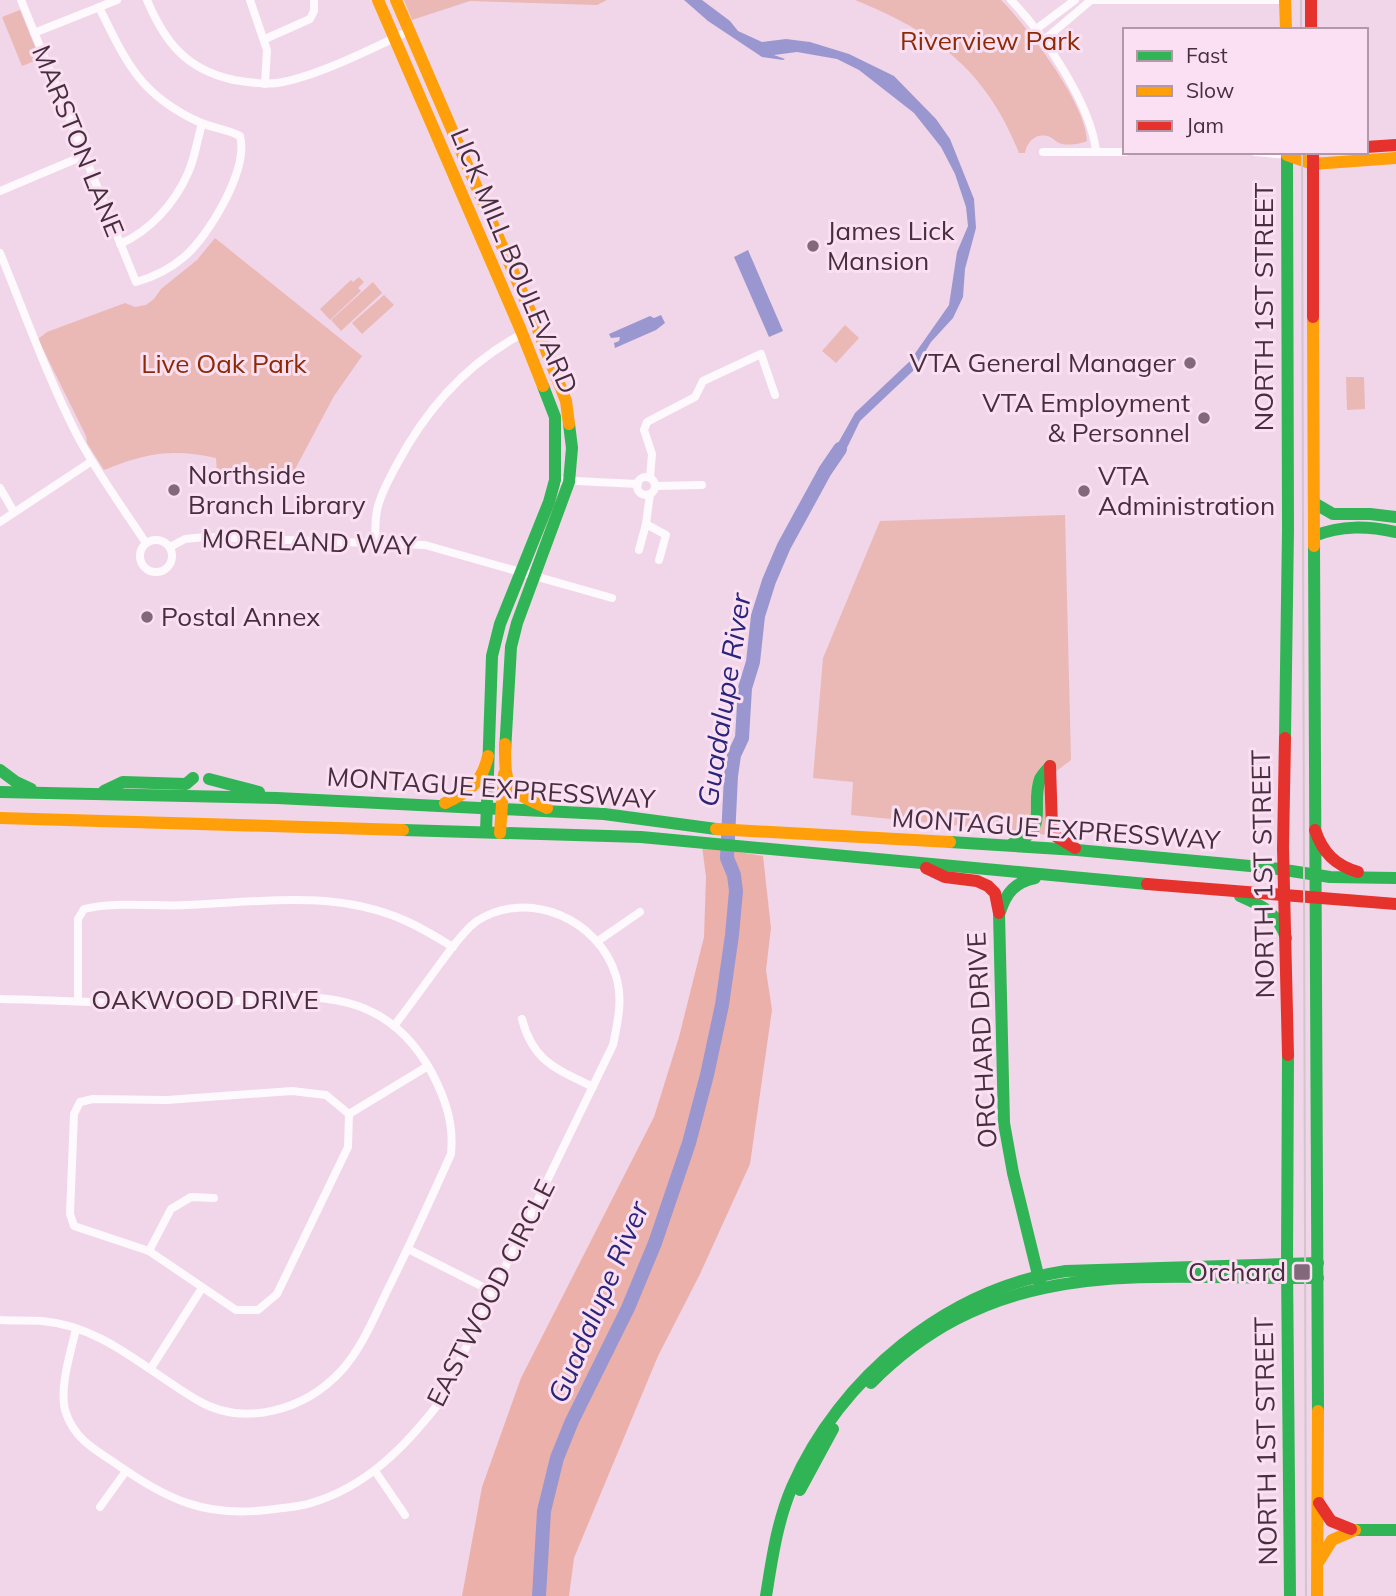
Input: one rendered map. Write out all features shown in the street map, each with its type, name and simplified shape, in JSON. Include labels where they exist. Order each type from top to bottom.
[{"type":"main road","name":"LICK MILL BOULEVARD","points":[[378,0],[554,409],[557,451],[555,480],[549,502],[500,624],[492,656],[486,832]]},
{"type":"main road","name":"LICK MILL BOULEVARD","points":[[396,0],[566,401],[572,447],[569,482],[511,647],[500,833]]},
{"type":"main road","points":[[1285,0],[1286,28]]},
{"type":"main road","points":[[1311,0],[1311,28]]},
{"type":"main road","points":[[1368,147],[1396,145]]},
{"type":"main road","name":"NORTH 1ST STREET","points":[[1287,154],[1284,870],[1290,1596]]},
{"type":"main road","points":[[1292,154],[1313,158],[1396,158]]},
{"type":"main road","name":"NORTH 1ST STREET","points":[[1313,158],[1317,1596]]},
{"type":"main road","points":[[1314,503],[1334,514],[1396,517]]},
{"type":"main road","points":[[1314,536],[1335,527],[1345,526],[1396,532]]},
{"type":"main road","points":[[505,744],[505,781],[512,791],[555,811]]},
{"type":"main road","points":[[439,805],[475,787],[485,772],[488,756]]},
{"type":"main road","points":[[1009,845],[1020,842],[1034,830],[1038,818],[1040,778],[1050,766],[1052,828],[1057,837],[1077,849]]},
{"type":"main road","points":[[0,770],[16,782],[38,792]]},
{"type":"main road","points":[[100,793],[123,782],[186,784],[193,778]]},
{"type":"main road","points":[[209,779],[277,798]]},
{"type":"main road","name":"MONTAGUE EXPRESSWAY","points":[[0,792],[277,798],[555,811],[649,818],[706,828],[1077,849],[1330,877],[1396,878]]},
{"type":"main road","name":"MONTAGUE EXPRESSWAY","points":[[0,818],[641,837],[1045,876],[1396,904]]},
{"type":"main road","points":[[1315,830],[1321,846],[1333,862],[1346,869],[1376,877]]},
{"type":"main road","points":[[912,862],[945,877],[977,881],[988,886],[995,893],[999,913]]},
{"type":"main road","points":[[999,913],[1012,887],[1026,879],[1045,876]]},
{"type":"main road","points":[[1229,891],[1274,912],[1282,924],[1286,938]]},
{"type":"main road","name":"ORCHARD DRIVE","points":[[999,913],[1004,1124],[1013,1173],[1040,1281]]},
{"type":"main road","points":[[1287,1271],[1318,1263]]},
{"type":"main road","points":[[774,1596],[778,1527],[806,1458],[896,1347],[958,1312],[993,1302],[1040,1281],[1141,1273],[1287,1271],[1318,1278]]},
{"type":"main road","points":[[1317,1497],[1332,1524],[1355,1530]]},
{"type":"main road","points":[[1317,1568],[1328,1542],[1343,1532],[1396,1530]]},
{"type":"main road","points":[[766,1596],[774,1562]]},
{"type":"street","name":"MARSTON LANE","points":[[21,0],[136,282],[158,275],[197,244],[210,226],[234,177],[242,151],[240,136],[202,124]]},
{"type":"street","points":[[34,33],[117,0]]},
{"type":"street","points":[[146,0],[176,50],[193,65],[209,74],[265,84],[295,78],[409,32]]},
{"type":"street","points":[[250,0],[267,50],[265,84]]},
{"type":"street","points":[[265,39],[310,19],[314,11],[314,0]]},
{"type":"street","points":[[1011,0],[1044,40],[1083,109],[1091,126],[1096,151]]},
{"type":"street","points":[[1035,30],[1075,0]]},
{"type":"street","points":[[1044,40],[1090,0],[1285,0]]},
{"type":"street","points":[[99,7],[127,64],[138,79],[164,103],[202,124],[189,172],[163,213],[136,237],[120,244]]},
{"type":"street","points":[[1043,152],[1123,152]]},
{"type":"street","points":[[0,191],[83,156]]},
{"type":"street","points":[[0,253],[57,393],[92,461],[146,543]]},
{"type":"street","points":[[376,543],[379,502],[389,478],[422,422],[482,360],[522,334]]},
{"type":"street","points":[[639,550],[651,486],[652,454],[644,430],[646,422],[695,397],[703,381],[761,354],[775,395]]},
{"type":"street","points":[[0,522],[92,461]]},
{"type":"street","points":[[651,486],[641,479],[638,484],[640,492],[651,486],[702,485]]},
{"type":"street","points":[[555,480],[638,484]]},
{"type":"street","points":[[0,488],[14,512]]},
{"type":"street","points":[[646,524],[666,535],[659,560]]},
{"type":"street","name":"MORELAND WAY","points":[[170,547],[185,539],[205,537],[425,545],[612,598]]},
{"type":"street","points":[[157,540],[170,547],[172,558],[162,571],[150,571],[142,564],[140,554],[146,543],[157,540]]},
{"type":"street","points":[[78,1001],[78,919],[84,909],[98,905],[164,906],[285,898],[355,904],[407,921],[453,947]]},
{"type":"street","name":"EASTWOOD CIRCLE","points":[[76,1329],[67,1372],[64,1410],[72,1427],[83,1441],[174,1500],[210,1510],[244,1514],[311,1504],[347,1488],[375,1471],[410,1440],[439,1403],[613,1045],[621,1010],[616,976],[598,941],[573,921],[541,909],[522,907],[502,909],[475,922],[394,1026]]},
{"type":"street","points":[[598,941],[640,912]]},
{"type":"street","name":"OAKWOOD DRIVE","points":[[0,999],[191,1004],[292,996],[340,1000],[360,1007],[394,1026],[415,1047],[428,1066],[449,1112],[453,1133],[451,1154],[363,1341],[341,1371],[318,1391],[292,1405],[266,1413],[238,1415],[216,1411],[103,1339],[44,1321],[0,1320]]},
{"type":"street","points":[[522,1020],[533,1048],[542,1059],[593,1087]]},
{"type":"street","points":[[349,1114],[428,1066]]},
{"type":"street","points":[[292,1091],[326,1095],[349,1114],[348,1147],[277,1294],[258,1310],[236,1310],[149,1251],[74,1226],[70,1214],[74,1114],[80,1102],[93,1099],[167,1100],[292,1091]]},
{"type":"street","points":[[149,1251],[171,1209],[191,1197],[214,1198]]},
{"type":"street","points":[[408,1249],[493,1292]]},
{"type":"street","points":[[150,1368],[202,1288]]},
{"type":"street","points":[[100,1507],[126,1471]]},
{"type":"street","points":[[375,1471],[405,1515]]},
{"type":"green space","points":[[404,0],[607,0],[597,5],[470,1],[412,20]]},
{"type":"green space","name":"Riverview Park","points":[[855,0],[1001,0],[1040,47],[1067,87],[1077,107],[1087,141],[1065,144],[1041,136],[1030,141],[1025,153],[1019,153],[991,99],[955,58],[910,26]]},
{"type":"green space","points":[[20,10],[40,59],[22,66],[2,17]]},
{"type":"green space","name":"Live Oak Park","points":[[215,238],[362,356],[334,396],[293,473],[217,473],[216,458],[186,453],[146,456],[104,470],[87,443],[38,339],[47,332],[125,303],[135,307],[146,305],[197,260]]},
{"type":"green space","points":[[359,277],[364,282],[358,288],[361,291],[330,320],[320,309],[351,280],[353,282]]},
{"type":"green space","points":[[373,282],[382,293],[341,331],[331,320]]},
{"type":"green space","points":[[384,295],[394,305],[362,334],[352,323]]},
{"type":"green space","points":[[845,325],[859,338],[836,363],[822,351]]},
{"type":"green space","points":[[1346,377],[1364,377],[1365,409],[1347,410]]},
{"type":"green space","points":[[1065,515],[1071,760],[1054,773],[1049,835],[851,815],[853,782],[813,778],[823,658],[880,521]]},
{"type":"shaded area","points":[[684,0],[702,0],[730,21],[738,31],[762,42],[786,39],[810,42],[849,54],[894,76],[936,119],[950,139],[974,199],[976,228],[965,269],[963,297],[953,318],[931,342],[914,370],[860,421],[842,458],[831,466],[828,461],[855,413],[909,362],[949,305],[957,252],[968,226],[966,207],[955,174],[941,147],[914,113],[859,70],[837,59],[797,52],[774,55],[785,59],[783,60],[762,57],[708,21]]},
{"type":"shaded area","points":[[748,250],[783,331],[769,337],[734,257]]},
{"type":"shaded area","points":[[661,315],[665,323],[656,330],[615,348],[614,343],[619,341],[620,337],[611,338],[609,334],[650,316],[654,318]]},
{"type":"shaded area","points":[[702,846],[763,856],[771,928],[766,970],[772,1010],[750,1164],[700,1274],[658,1356],[574,1558],[569,1596],[462,1596],[482,1487],[521,1378],[654,1117],[679,1037],[704,937],[706,877]]},
{"type":"waterway","name":"Guadalupe River","points":[[539,1596],[544,1511],[557,1458],[572,1421],[628,1308],[655,1243],[689,1143],[707,1075],[722,1005],[732,935],[736,891],[734,875],[727,858],[731,776],[734,755],[742,738],[745,688],[753,662],[758,616],[784,546],[840,449]]},
{"type":"tram line","points":[[1301,0],[1301,28]]},
{"type":"tram line","points":[[1302,154],[1306,1596]]},
{"type":"traffic: fast","points":[[1285,738],[1288,530],[1287,154]]},
{"type":"traffic: fast","points":[[486,832],[492,656],[500,624],[549,502],[555,480],[555,417],[543,386]]},
{"type":"traffic: fast","points":[[505,752],[511,647],[517,623],[569,482],[572,448],[569,424]]},
{"type":"traffic: fast","points":[[1314,503],[1333,514],[1396,517]]},
{"type":"traffic: fast","points":[[1314,536],[1355,528],[1396,532]]},
{"type":"traffic: fast","points":[[1314,546],[1318,1411]]},
{"type":"traffic: fast","points":[[1012,844],[1024,838],[1035,825],[1040,779],[1050,766]]},
{"type":"traffic: fast","points":[[0,770],[31,789]]},
{"type":"traffic: fast","points":[[104,791],[123,782],[186,784],[193,778]]},
{"type":"traffic: fast","points":[[209,779],[259,792]]},
{"type":"traffic: fast","points":[[0,792],[277,798],[604,814],[716,829]]},
{"type":"traffic: fast","points":[[403,830],[641,837],[1147,884]]},
{"type":"traffic: fast","points":[[950,842],[1077,850],[1272,868],[1330,877],[1396,878]]},
{"type":"traffic: fast","points":[[1000,912],[1012,889],[1035,878]]},
{"type":"traffic: fast","points":[[1240,896],[1269,911],[1279,922],[1286,938]]},
{"type":"traffic: fast","points":[[999,913],[1004,1123],[1013,1173],[1040,1283]]},
{"type":"traffic: fast","points":[[1288,1055],[1290,1596]]},
{"type":"traffic: fast","points":[[766,1596],[782,1514],[792,1487],[813,1447],[838,1409],[868,1375],[902,1344],[940,1318],[980,1297],[1022,1281],[1066,1271],[1318,1263]]},
{"type":"traffic: fast","points":[[871,1383],[921,1341],[972,1311],[1026,1292],[1081,1282],[1137,1277],[1318,1278]]},
{"type":"traffic: fast","points":[[800,1490],[833,1429]]},
{"type":"traffic: fast","points":[[1355,1530],[1396,1530]]},
{"type":"traffic: slow","points":[[378,0],[543,386]]},
{"type":"traffic: slow","points":[[396,0],[537,327],[566,401],[569,424]]},
{"type":"traffic: slow","points":[[1285,0],[1286,28]]},
{"type":"traffic: slow","points":[[1287,155],[1313,164],[1396,158]]},
{"type":"traffic: slow","points":[[1313,317],[1314,546]]},
{"type":"traffic: slow","points":[[505,744],[507,779],[511,786],[523,797],[547,808]]},
{"type":"traffic: slow","points":[[445,803],[473,786],[482,773],[488,756]]},
{"type":"traffic: slow","points":[[500,833],[504,774]]},
{"type":"traffic: slow","points":[[0,818],[403,830]]},
{"type":"traffic: slow","points":[[716,829],[950,842]]},
{"type":"traffic: slow","points":[[1317,1596],[1318,1411]]},
{"type":"traffic: slow","points":[[1319,1561],[1332,1540],[1355,1530]]},
{"type":"traffic: jam","points":[[1311,0],[1311,28]]},
{"type":"traffic: jam","points":[[1368,147],[1396,145]]},
{"type":"traffic: jam","points":[[1313,154],[1313,317]]},
{"type":"traffic: jam","points":[[1285,738],[1283,848],[1288,1055]]},
{"type":"traffic: jam","points":[[1050,766],[1052,828],[1057,837],[1075,848]]},
{"type":"traffic: jam","points":[[1315,830],[1331,857],[1358,872]]},
{"type":"traffic: jam","points":[[926,868],[945,877],[977,881],[988,886],[995,893],[999,913]]},
{"type":"traffic: jam","points":[[1147,884],[1396,904]]},
{"type":"traffic: jam","points":[[1319,1503],[1331,1521],[1351,1529]]},
{"type":"place","name":"James Lick Mansion","points":[[813,246]]},
{"type":"place","name":"VTA General Manager","points":[[1190,363]]},
{"type":"place","name":"VTA Employment & Personnel","points":[[1204,418]]},
{"type":"place","name":"Northside Branch Library","points":[[174,490]]},
{"type":"place","name":"VTA Administration","points":[[1084,491]]},
{"type":"place","name":"Postal Annex","points":[[147,617]]},
{"type":"place","name":"Orchard","points":[[1302,1272]]}]
